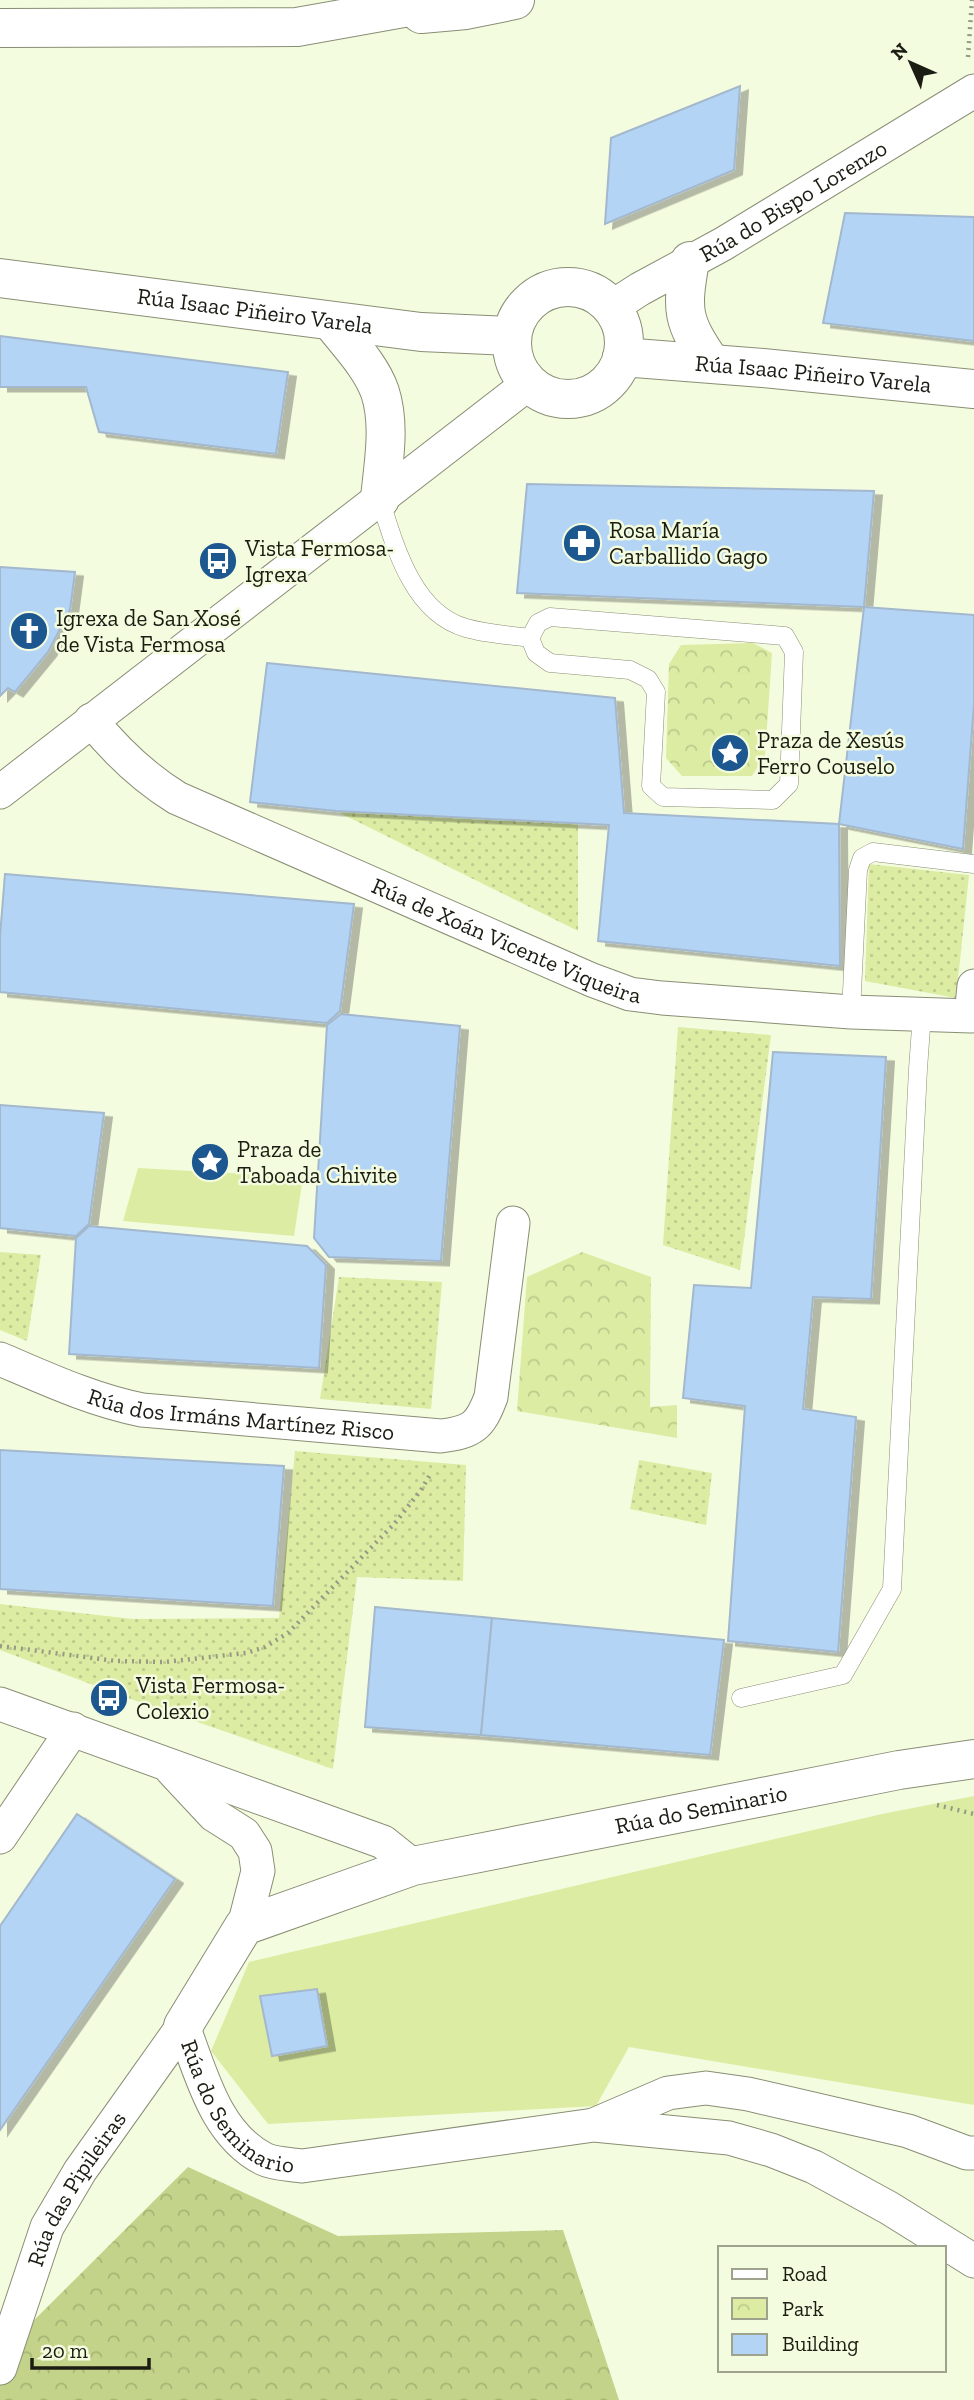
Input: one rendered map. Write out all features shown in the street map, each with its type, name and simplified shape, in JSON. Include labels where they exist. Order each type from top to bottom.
[{"type":"main road","points":[[297,27],[447,0]]},
{"type":"main road","points":[[0,28],[297,27],[466,10],[515,0]]},
{"type":"main road","points":[[690,261],[685,291],[686,321],[692,336],[711,363]]},
{"type":"main road","name":"Rúa Isaac Piñeiro Varela","points":[[0,278],[421,332],[512,336]]},
{"type":"main road","points":[[561,287],[580,288],[597,295],[612,307],[624,340],[622,357],[614,375],[601,389],[583,397],[564,400],[544,395],[528,384],[515,363],[512,336],[517,320],[527,304],[543,293],[561,287]]},
{"type":"main road","points":[[331,321],[367,367],[380,392],[386,426],[380,499]]},
{"type":"main road","name":"Rúa Isaac Piñeiro Varela","points":[[622,357],[974,389]]},
{"type":"main road","name":"Rúa do Seminario","points":[[183,2026],[244,1926],[413,1866],[899,1770],[974,1759]]},
{"type":"street","name":"Rúa do Bispo Lorenzo","points":[[612,307],[723,244],[970,93]]},
{"type":"street","points":[[0,792],[528,384]]},
{"type":"street","name":"Rúa de Xoán Vicente Viqueira","points":[[91,720],[136,768],[154,784],[177,798],[630,994],[851,1012],[922,1014],[972,1001]]},
{"type":"street","name":"Rúa dos Irmáns Martínez Risco","points":[[0,1359],[76,1392],[110,1404],[142,1410],[441,1436],[460,1434],[474,1427],[484,1415],[491,1397],[513,1223]]},
{"type":"street","points":[[0,1704],[383,1842],[413,1866]]},
{"type":"street","points":[[0,1837],[73,1729]]},
{"type":"street","points":[[168,1765],[214,1815],[244,1834],[255,1851],[258,1871],[244,1926]]},
{"type":"street","name":"Rúa do Seminario","points":[[183,2026],[220,2119],[241,2144],[266,2160],[302,2166],[594,2125],[729,2138],[771,2150],[825,2172],[974,2261]]},
{"type":"street","name":"Rúa das Pipileiras","points":[[0,2368],[47,2228],[80,2171],[183,2026]]},
{"type":"street","points":[[594,2125],[668,2093],[706,2088],[748,2094],[908,2131],[967,2153],[974,2152]]},
{"type":"lane","points":[[380,499],[410,577],[431,609],[447,621],[467,629],[530,638]]},
{"type":"lane","points":[[550,617],[785,636],[794,652],[789,784],[773,800],[663,797],[652,786],[656,692],[648,679],[631,670],[550,663],[536,653],[530,638],[538,623],[550,617]]},
{"type":"lane","points":[[851,1012],[858,870],[862,858],[873,852],[974,864]]},
{"type":"lane","points":[[741,1698],[843,1675],[892,1589],[922,1014]]},
{"type":"path","points":[[970,93],[972,0]]},
{"type":"path","points":[[0,1646],[116,1661],[165,1662],[246,1653],[265,1647],[288,1633],[395,1523],[421,1490],[434,1466]]},
{"type":"green space","points":[[753,643],[772,653],[765,756],[752,776],[682,776],[666,758],[669,664],[681,645]]},
{"type":"green space","points":[[336,811],[578,823],[578,931]]},
{"type":"green space","points":[[869,864],[969,875],[956,998],[865,981]]},
{"type":"green space","points":[[678,1027],[771,1035],[740,1270],[663,1245]]},
{"type":"green space","points":[[138,1168],[303,1177],[294,1236],[123,1221]]},
{"type":"green space","points":[[0,1252],[41,1255],[27,1341],[0,1330]]},
{"type":"green space","points":[[582,1252],[651,1277],[650,1407],[677,1405],[677,1438],[517,1411],[527,1277]]},
{"type":"green space","points":[[339,1277],[442,1282],[431,1409],[320,1399]]},
{"type":"green space","points":[[295,1451],[466,1465],[463,1581],[357,1577],[333,1769],[125,1697],[0,1650],[0,1604],[133,1619],[279,1618]]},
{"type":"green space","points":[[639,1460],[712,1473],[706,1525],[630,1509]]},
{"type":"green space","points":[[974,1796],[974,2105],[629,2047],[596,2106],[268,2124],[211,2051],[249,1962],[882,1814]]},
{"type":"green space","points":[[188,2167],[338,2236],[563,2230],[619,2400],[0,2400],[0,2354]]},
{"type":"building","points":[[740,86],[734,170],[605,224],[611,138]]},
{"type":"building","points":[[845,213],[974,217],[974,341],[823,323]]},
{"type":"building","points":[[0,336],[288,372],[276,454],[99,432],[86,387],[0,387]]},
{"type":"building","points":[[527,484],[874,491],[864,607],[517,593]]},
{"type":"building","name":"Igrexa de San Xosé de Vista Fermosa","points":[[0,567],[75,572],[70,610],[48,652],[15,692],[8,688],[0,696]]},
{"type":"building","points":[[864,607],[974,615],[974,704],[963,849],[839,824]]},
{"type":"building","points":[[267,663],[615,698],[624,813],[839,824],[840,966],[598,941],[609,825],[336,811],[250,802]]},
{"type":"building","points":[[5,874],[354,904],[340,1011],[327,1023],[0,992],[0,936]]},
{"type":"building","points":[[341,1014],[460,1026],[441,1261],[329,1257],[314,1238],[327,1025]]},
{"type":"building","points":[[773,1052],[886,1057],[871,1299],[813,1297],[803,1409],[856,1417],[838,1652],[728,1641],[745,1406],[683,1398],[694,1285],[751,1288]]},
{"type":"building","points":[[0,1105],[104,1113],[89,1224],[76,1236],[0,1228]]},
{"type":"building","points":[[89,1226],[307,1246],[326,1265],[319,1368],[69,1354],[76,1238]]},
{"type":"building","points":[[0,1450],[284,1466],[273,1606],[0,1589]]},
{"type":"building","points":[[375,1607],[492,1618],[481,1735],[365,1727]]},
{"type":"building","points":[[492,1618],[724,1640],[710,1755],[481,1735]]},
{"type":"building","points":[[77,1814],[175,1879],[0,2130],[0,1926]]},
{"type":"building","points":[[317,1989],[327,2046],[272,2056],[260,1996]]},
{"type":"place","name":"Rosa María Carballido Gago","points":[[582,543]]},
{"type":"place","name":"Vista Fermosa- Igrexa","points":[[218,561]]},
{"type":"place","name":"Igrexa de San Xosé de Vista Fermosa","points":[[29,631]]},
{"type":"place","name":"Praza de Xesús Ferro Couselo","points":[[730,753]]},
{"type":"place","name":"Praza de Taboada Chivite","points":[[210,1162]]},
{"type":"place","name":"Vista Fermosa- Colexio","points":[[109,1698]]}]
